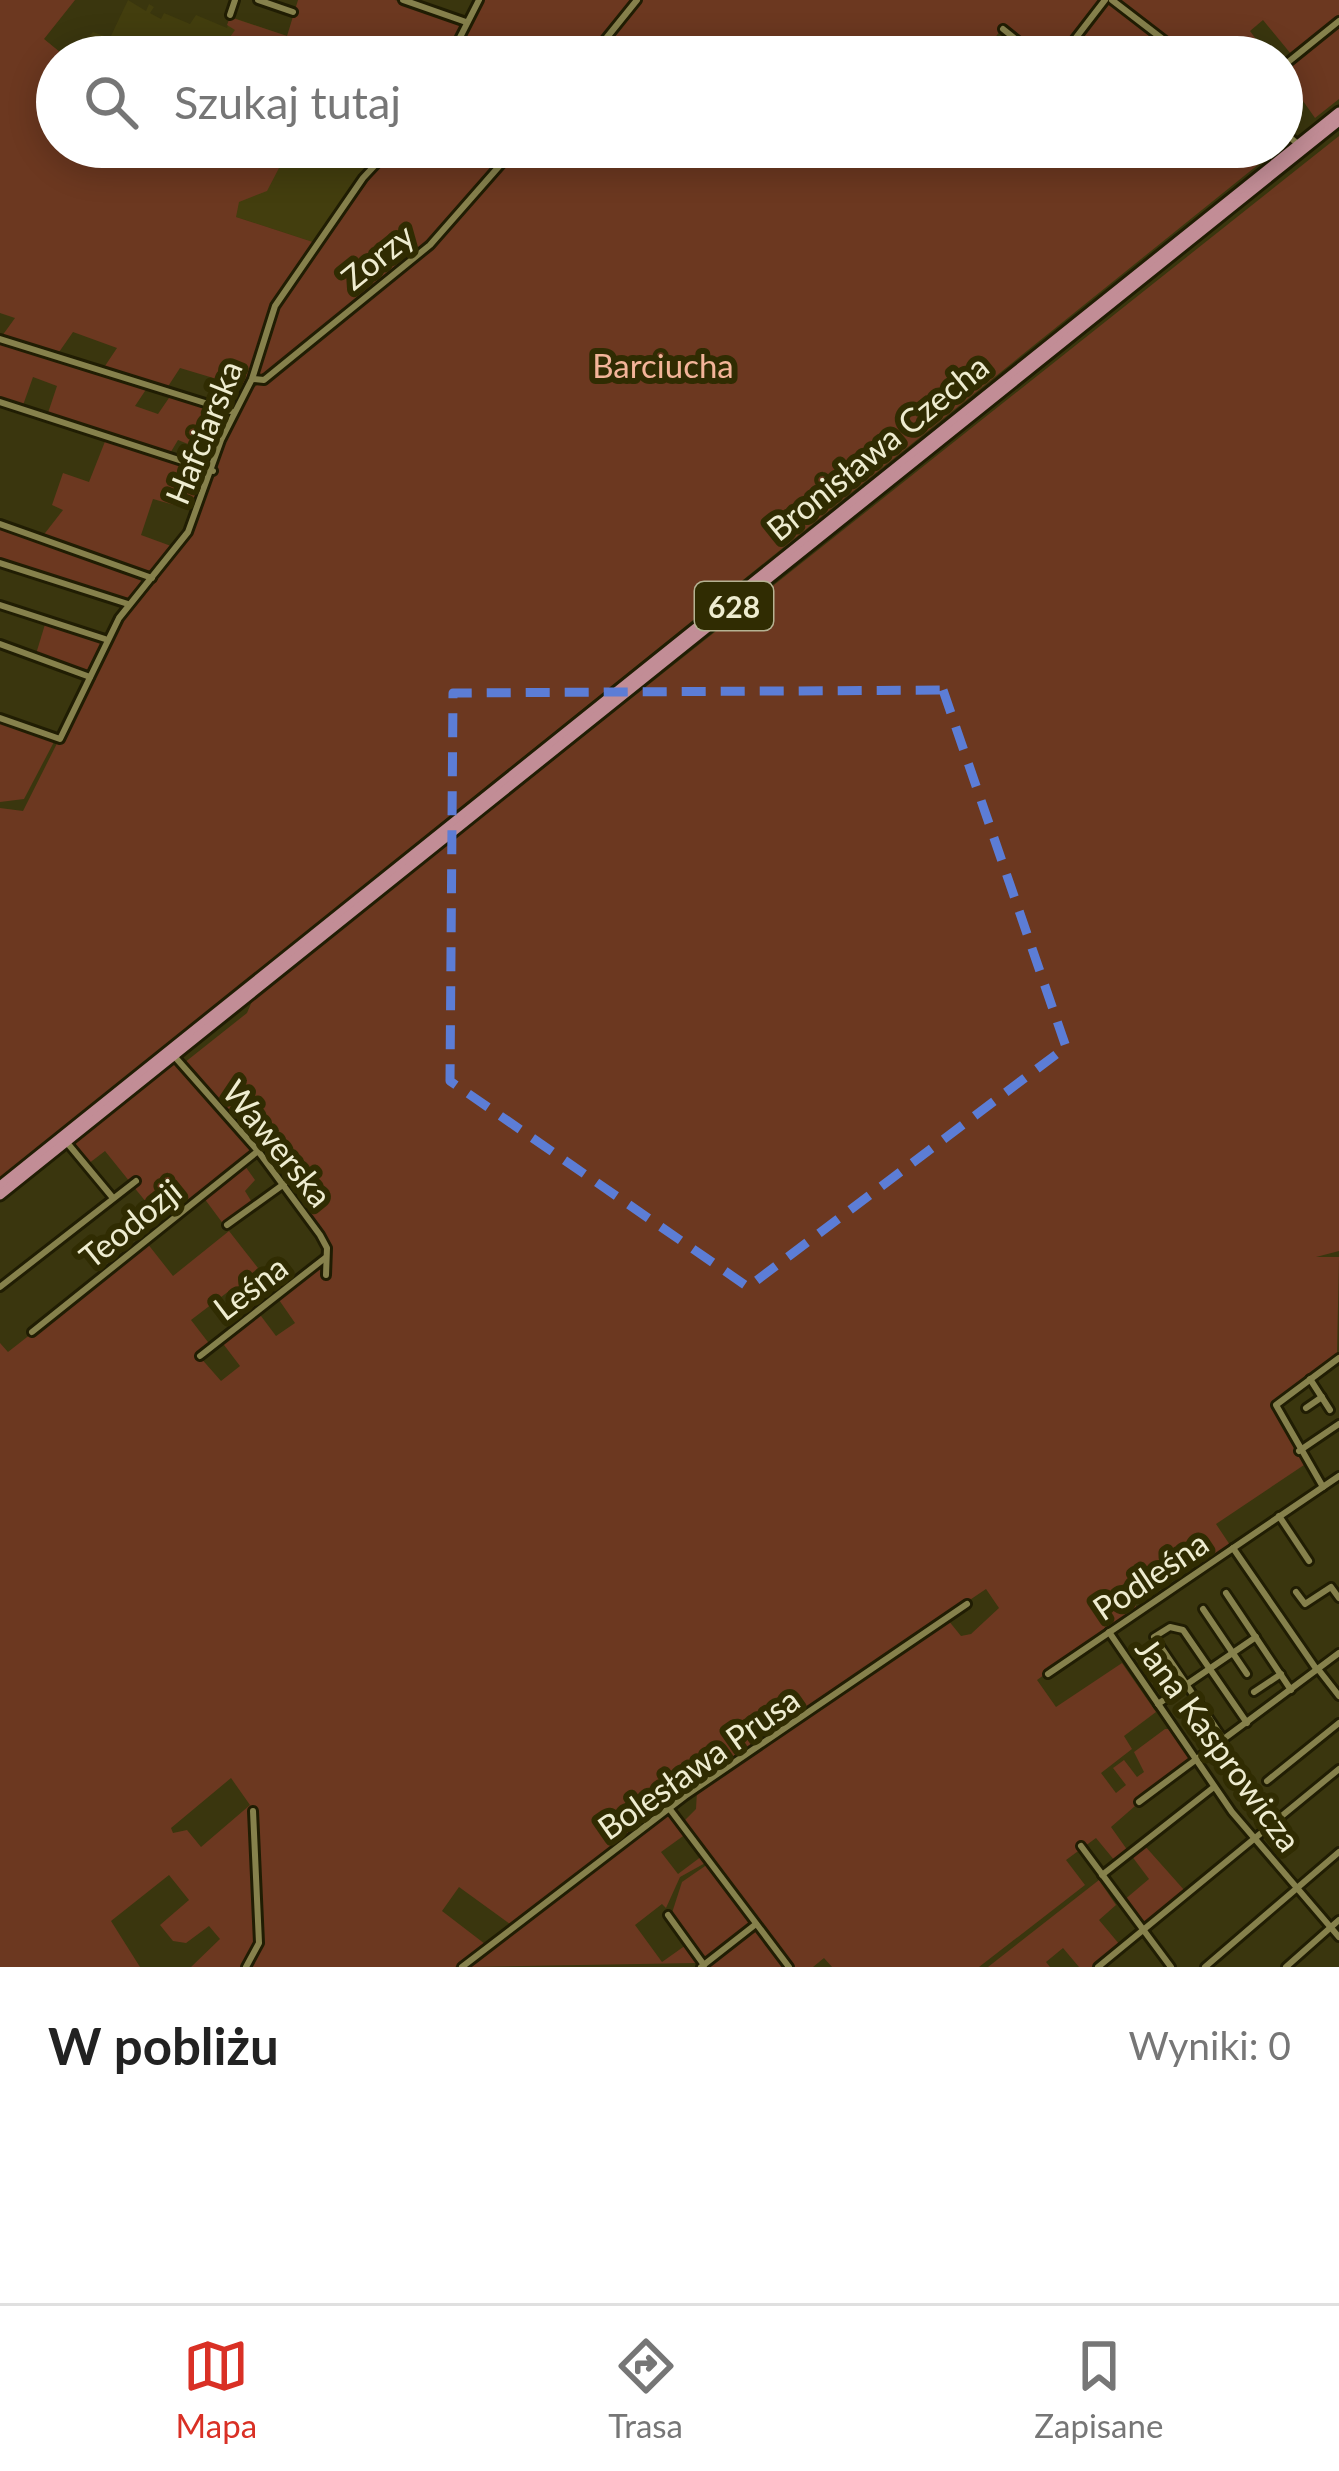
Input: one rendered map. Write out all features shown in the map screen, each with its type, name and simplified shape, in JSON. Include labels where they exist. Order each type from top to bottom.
[{"type":"main road","name":"Bronisława Czecha","points":[[1303,145],[1339,116]]},
{"type":"main road","name":"Bronisława Czecha","points":[[171,1053],[1274,168]]},
{"type":"main road","name":"628","points":[[0,1190],[171,1053]]},
{"type":"street","points":[[230,15],[235,0]]},
{"type":"street","points":[[258,0],[293,12]]},
{"type":"street","points":[[403,0],[466,22]]},
{"type":"street","points":[[460,36],[479,0]]},
{"type":"street","points":[[607,36],[637,0]]},
{"type":"street","points":[[1078,36],[1108,0],[1157,36]]},
{"type":"street","points":[[1303,50],[1339,21]]},
{"type":"street","points":[[1003,29],[1012,36]]},
{"type":"street","name":"Hafciarska","points":[[0,718],[60,739],[107,639],[188,532],[234,412],[252,379],[275,306],[372,168]]},
{"type":"street","name":"Zorzy","points":[[252,379],[264,380],[430,245],[498,168]]},
{"type":"street","points":[[0,339],[234,412]]},
{"type":"street","points":[[0,402],[213,471]]},
{"type":"street","points":[[0,524],[152,578]]},
{"type":"street","points":[[0,563],[129,604]]},
{"type":"street","points":[[0,604],[107,639]]},
{"type":"street","points":[[0,644],[89,677]]},
{"type":"street","name":"Wawerska","points":[[171,1053],[284,1184],[325,1243],[326,1275]]},
{"type":"street","points":[[64,1139],[113,1198]]},
{"type":"street","name":"Teodozji","points":[[32,1332],[258,1151]]},
{"type":"street","points":[[0,1287],[136,1180]]},
{"type":"street","points":[[227,1225],[284,1184]]},
{"type":"street","name":"Leśna","points":[[200,1356],[328,1256]]},
{"type":"street","points":[[1323,1487],[1276,1404],[1339,1353]]},
{"type":"street","points":[[1310,1379],[1330,1410]]},
{"type":"street","points":[[1306,1408],[1322,1397]]},
{"type":"street","points":[[1299,1451],[1339,1424]]},
{"type":"street","name":"Podleśna","points":[[1048,1674],[1339,1476]]},
{"type":"street","points":[[1279,1516],[1309,1562]]},
{"type":"street","points":[[1233,1548],[1339,1696]]},
{"type":"street","points":[[1296,1592],[1305,1604],[1331,1587],[1338,1595]]},
{"type":"street","points":[[1226,1593],[1291,1690]]},
{"type":"street","name":"Bolesława Prusa","points":[[462,1967],[669,1808],[967,1604]]},
{"type":"street","points":[[1203,1609],[1247,1674]]},
{"type":"street","points":[[1224,1740],[1154,1637],[1170,1627],[1180,1628],[1246,1724]]},
{"type":"street","name":"Jana Kasprowicza","points":[[1109,1632],[1214,1787],[1339,1937]]},
{"type":"street","points":[[1158,1704],[1256,1637]]},
{"type":"street","points":[[1139,1802],[1339,1653]]},
{"type":"street","points":[[1254,1692],[1281,1675]]},
{"type":"street","points":[[1267,1781],[1339,1723]]},
{"type":"street","points":[[1098,1967],[1339,1768]]},
{"type":"street","points":[[1102,1875],[1214,1787]]},
{"type":"street","points":[[669,1808],[789,1967]]},
{"type":"street","points":[[246,1967],[259,1943],[253,1811]]},
{"type":"street","points":[[1081,1846],[1171,1967]]},
{"type":"street","points":[[1205,1967],[1339,1852]]},
{"type":"street","points":[[668,1915],[702,1966],[756,1924]]},
{"type":"street","points":[[1286,1967],[1339,1920]]},
{"type":"highlighted area","points":[[943,690],[1066,1047],[748,1287],[450,1081],[453,693]]},
{"type":"shaded area","points":[[128,0],[146,11],[149,4],[154,7],[150,13],[161,19],[164,13],[190,24],[196,15],[227,28],[231,17],[287,36],[111,36]]},
{"type":"shaded area","points":[[36,57],[36,152],[0,140]]},
{"type":"shaded area","points":[[86,168],[370,168],[319,244]]},
{"type":"green space","points":[[0,0],[75,0],[46,36],[36,36],[36,168],[279,168],[267,191],[239,202],[236,217],[319,244],[272,308],[247,383],[240,386],[180,368],[167,388],[103,369],[117,348],[73,332],[57,355],[2,336],[15,318],[0,313]]},
{"type":"green space","points":[[298,0],[395,0],[461,23],[456,36],[287,36]]},
{"type":"green space","points":[[481,0],[633,0],[604,36],[465,36]]},
{"type":"green space","points":[[641,0],[1102,0],[1074,36],[1017,36],[1004,26],[996,36],[612,36]]},
{"type":"green space","points":[[1116,0],[1339,0],[1339,16],[1303,44],[1303,36],[1276,36],[1263,20],[1250,31],[1254,36],[1163,36]]},
{"type":"green space","points":[[1108,1],[1154,36],[1081,36]]},
{"type":"green space","points":[[230,17],[287,36],[231,36],[235,30],[227,25]]},
{"type":"green space","points":[[1339,25],[1339,99],[1315,118],[1303,101],[1303,54]]},
{"type":"green space","points":[[1339,136],[1339,1251],[1316,1257],[1339,1257],[1337,1356],[1273,1402],[1304,1465],[1216,1524],[1230,1545],[1200,1565],[1185,1545],[1122,1585],[1137,1608],[1037,1680],[1056,1707],[1122,1663],[1156,1712],[1124,1736],[1132,1749],[1101,1773],[1116,1793],[1126,1785],[1113,1768],[1124,1760],[1137,1777],[1144,1772],[1134,1752],[1165,1729],[1172,1729],[1191,1757],[1111,1827],[1128,1851],[1115,1861],[1096,1838],[1066,1860],[1085,1885],[979,1967],[832,1967],[824,1958],[813,1967],[792,1967],[684,1821],[696,1809],[697,1791],[948,1620],[961,1636],[971,1634],[999,1608],[986,1589],[672,1801],[510,1924],[459,1887],[442,1911],[485,1944],[455,1967],[191,1967],[220,1939],[209,1926],[186,1943],[173,1941],[160,1925],[189,1900],[169,1875],[111,1921],[140,1967],[0,1967],[0,1343],[8,1352],[147,1243],[173,1276],[229,1231],[258,1268],[250,1275],[268,1296],[250,1312],[229,1291],[191,1320],[211,1346],[199,1356],[221,1381],[240,1366],[221,1341],[258,1312],[276,1336],[295,1323],[277,1297],[322,1265],[331,1247],[287,1183],[184,1063],[247,1013],[253,999]],"holes":[[[231,1778],[250,1805],[201,1847],[187,1830],[173,1833],[171,1828]]]},
{"type":"green space","points":[[378,168],[495,168],[437,235],[263,377],[257,373],[276,307]]},
{"type":"green space","name":"Barciucha","points":[[501,168],[1254,168],[0,1179],[0,808],[23,811],[120,618],[187,536],[222,440],[252,389],[437,241]]},
{"type":"green space","points":[[0,342],[147,388],[135,406],[158,414],[171,395],[209,408],[198,425],[222,433],[218,447],[195,446],[192,456],[204,466],[190,462],[193,446],[178,440],[169,455],[47,416],[57,386],[33,377],[22,408],[0,400]]},
{"type":"green space","points":[[106,439],[212,473],[192,510],[153,499],[141,535],[171,546],[154,570],[143,571],[42,537],[63,510],[52,505],[63,473],[89,482]]},
{"type":"green space","points":[[0,526],[148,578],[127,602],[0,562]]},
{"type":"green space","points":[[46,621],[104,640],[90,672],[36,654]]},
{"type":"green space","points":[[0,720],[55,740],[24,799],[0,802]]},
{"type":"green space","points":[[174,1063],[255,1151],[179,1211],[166,1196],[151,1208],[133,1186],[137,1178],[130,1182],[105,1151],[88,1164],[73,1144]]},
{"type":"green space","points":[[245,1166],[255,1180],[245,1191],[253,1204],[224,1225],[204,1198]]},
{"type":"green space","points":[[668,1811],[686,1834],[661,1852],[678,1874],[702,1856],[707,1862],[680,1877],[666,1908],[662,1904],[635,1925],[662,1962],[686,1945],[698,1963],[468,1967]]},
{"type":"green space","points":[[1144,1845],[1185,1891],[1143,1925],[1123,1901],[1149,1879],[1131,1855]]},
{"type":"green space","points":[[708,1864],[752,1922],[703,1959],[671,1916],[682,1882]]},
{"type":"green space","points":[[1099,1880],[1116,1905],[1099,1920],[1120,1945],[1092,1967],[1079,1967],[1063,1948],[1046,1962],[1050,1967],[988,1967]]},
{"type":"green space","points":[[754,1928],[784,1967],[704,1967]]}]
